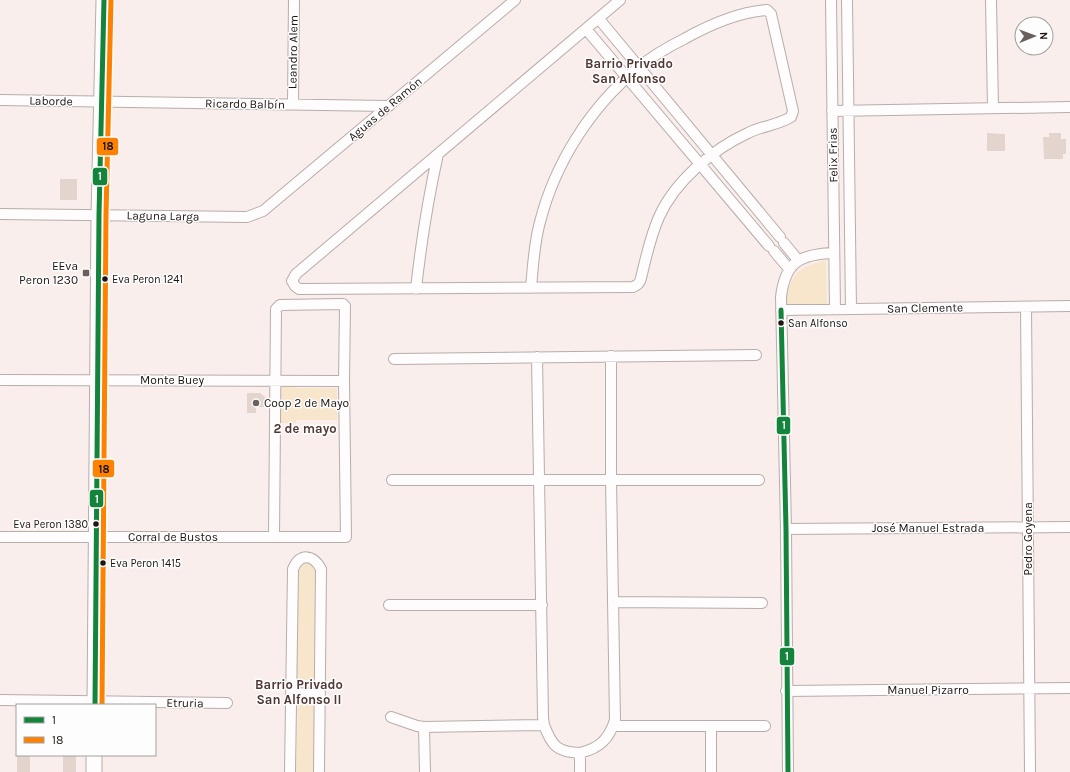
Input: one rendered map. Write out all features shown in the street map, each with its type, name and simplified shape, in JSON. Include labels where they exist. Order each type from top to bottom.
[{"type":"main road","points":[[95,704],[99,215],[104,0]]},
{"type":"main road","points":[[94,756],[94,772]]},
{"type":"street","name":"Leandro Alem","points":[[292,104],[294,0]]},
{"type":"street","name":"Aguas de Ramón","points":[[254,215],[263,211],[515,0]]},
{"type":"street","points":[[531,288],[540,222],[554,180],[565,158],[590,119],[604,101],[626,78],[664,50],[714,24],[734,17],[767,10],[771,14],[792,114],[791,118],[762,127],[739,138],[711,155],[700,164],[672,196],[660,216],[650,242],[640,283],[636,286],[531,288],[299,289],[292,281],[296,274],[620,0]]},
{"type":"street","name":"Felix Frias","points":[[831,0],[835,309]]},
{"type":"street","name":"Felix Frias","points":[[847,0],[851,309]]},
{"type":"street","points":[[991,0],[993,107]]},
{"type":"street","points":[[599,19],[798,260]]},
{"type":"street","points":[[586,29],[626,78],[790,269]]},
{"type":"street","name":"Laborde","points":[[0,100],[101,102]]},
{"type":"street","name":"Ricardo Balbín","points":[[101,102],[389,106]]},
{"type":"street","points":[[832,111],[993,107],[1070,107]]},
{"type":"street","points":[[416,289],[428,200],[438,154]]},
{"type":"street","name":"Laguna Larga","points":[[0,214],[247,217],[254,215]]},
{"type":"street","points":[[788,772],[786,691],[786,529],[781,310],[782,286],[790,269],[798,260],[812,254],[834,253]]},
{"type":"street","points":[[274,537],[276,309],[280,304],[343,304],[345,306],[344,381]]},
{"type":"street","name":"San Clemente","points":[[781,310],[1070,306]]},
{"type":"street","name":"Pedro Goyena","points":[[1026,307],[1030,772]]},
{"type":"street","points":[[394,359],[756,355]]},
{"type":"street","points":[[537,357],[543,716],[544,725],[552,744],[568,753],[580,754],[592,750],[600,744],[608,736],[615,720],[611,480],[611,356]]},
{"type":"street","name":"Monte Buey","points":[[0,380],[344,381]]},
{"type":"street","name":"Corral de Bustos","points":[[0,537],[346,537],[344,381]]},
{"type":"street","points":[[392,480],[759,480]]},
{"type":"street","name":"José Manuel Estrada","points":[[786,529],[1070,527]]},
{"type":"street","points":[[290,772],[293,569],[295,563],[300,559],[307,557],[314,559],[321,569],[319,772]]},
{"type":"street","points":[[614,602],[762,603]]},
{"type":"street","points":[[390,605],[542,605]]},
{"type":"street","name":"Manuel Pizarro","points":[[786,691],[1070,688]]},
{"type":"street","points":[[291,693],[320,694]]},
{"type":"street","name":"Etruria","points":[[0,700],[95,704],[227,703]]},
{"type":"street","points":[[391,717],[424,727],[544,725]]},
{"type":"street","points":[[613,726],[765,726]]},
{"type":"street","points":[[711,726],[712,772]]},
{"type":"street","points":[[424,727],[425,772]]},
{"type":"street","points":[[580,754],[580,772]]},
{"type":"shaded area","points":[[826,260],[827,304],[785,305],[787,294],[796,274],[808,266]]},
{"type":"shaded area","points":[[296,384],[296,388],[337,388],[337,420],[296,420],[296,423],[279,423],[280,390],[284,385]]},
{"type":"shaded area","points":[[310,562],[316,565],[318,683],[295,684],[297,574],[302,566]]},
{"type":"shaded area","points":[[298,697],[317,698],[315,772],[296,772]]},
{"type":"building","points":[[987,133],[1005,134],[1005,151],[987,151]]},
{"type":"building","points":[[1049,133],[1061,133],[1061,139],[1066,139],[1066,154],[1063,154],[1063,159],[1044,159],[1043,137],[1049,137]]},
{"type":"building","points":[[60,179],[77,179],[77,200],[60,200]]},
{"type":"building","name":"Coop 2 de Mayo","points":[[247,393],[260,393],[266,398],[266,407],[256,407],[256,413],[247,413]]},
{"type":"building","points":[[17,756],[30,756],[30,772],[17,772]]},
{"type":"building","points":[[63,756],[76,756],[76,772],[63,772]]},
{"type":"transit line","name":"1","points":[[95,704],[99,215],[104,0]]},
{"type":"transit line","name":"18","points":[[102,704],[106,215],[111,0]]},
{"type":"transit line","name":"1","points":[[781,310],[786,529],[788,772]]},
{"type":"place","name":"EEva Peron 1230","points":[[86,273]]},
{"type":"place","name":"Eva Peron 1241","points":[[105,279]]},
{"type":"place","name":"San Alfonso","points":[[781,323]]},
{"type":"place","name":"Coop 2 de Mayo","points":[[256,403]]},
{"type":"place","name":"Eva Peron 1380","points":[[96,524]]},
{"type":"place","name":"Eva Peron 1415","points":[[103,563]]},
{"type":"district","name":"Barrio Privado San Alfonso","points":[[629,70]]},
{"type":"district","name":"2 de mayo","points":[[305,428]]},
{"type":"district","name":"Barrio Privado San Alfonso II","points":[[299,692]]}]
